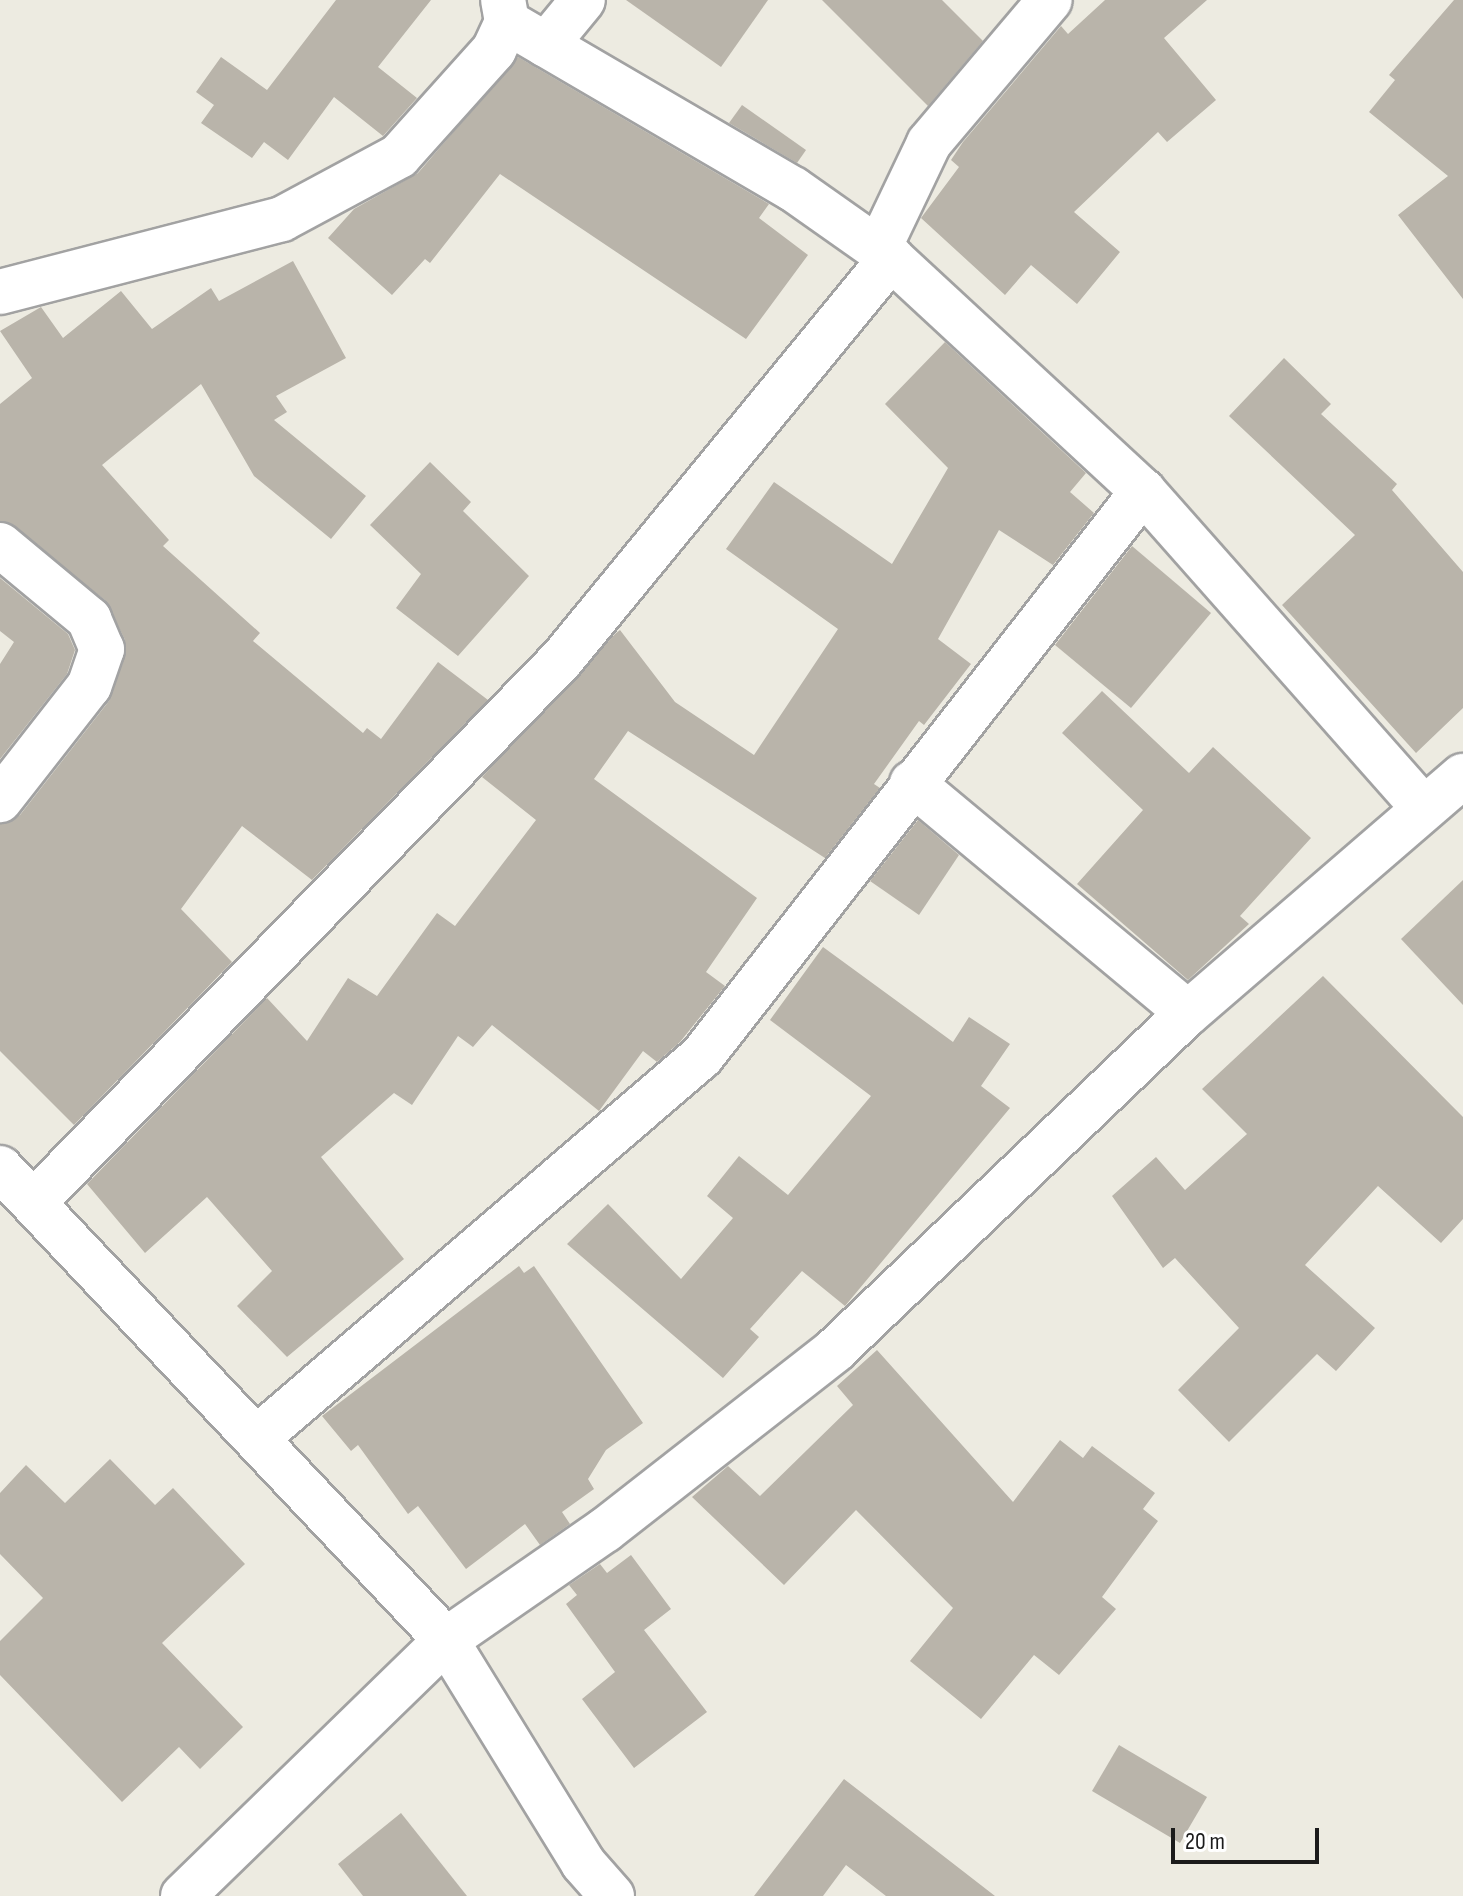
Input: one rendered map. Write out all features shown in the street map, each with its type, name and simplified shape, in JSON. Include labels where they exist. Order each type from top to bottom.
[{"type":"street","points":[[546,45],[583,0]]},
{"type":"street","points":[[36,1200],[562,659],[885,253],[929,143],[1050,0]]},
{"type":"street","points":[[0,292],[207,244],[342,189],[399,156],[494,50],[505,11],[546,45],[793,189],[885,253],[1143,491],[1423,808]]},
{"type":"street","points":[[257,1438],[702,1056],[912,783],[1143,491]]},
{"type":"street","points":[[0,545],[89,619],[102,649],[89,686],[0,800]]},
{"type":"street","points":[[183,1896],[446,1640],[605,1530],[835,1350],[1188,1013],[1463,776]]},
{"type":"street","points":[[912,783],[1188,1013]]},
{"type":"street","points":[[0,1168],[36,1200],[446,1640],[583,1863],[612,1896]]},
{"type":"building","points":[[336,0],[431,0],[378,67],[417,98],[383,136],[334,97],[288,160],[264,142],[252,158],[201,123],[214,105],[196,92],[221,57],[267,90]]},
{"type":"building","points":[[626,0],[768,0],[721,67]]},
{"type":"building","points":[[822,0],[942,0],[983,41],[928,106]]},
{"type":"building","points":[[1105,0],[1207,0],[1164,38],[1216,100],[1167,142],[1158,132],[1074,212],[1120,252],[1077,304],[1031,265],[1005,295],[921,218],[959,167],[951,160],[963,142],[1061,26],[1068,34]]},
{"type":"building","points":[[1454,0],[1463,0],[1463,299],[1398,215],[1448,176],[1369,112],[1395,80],[1389,75]]},
{"type":"building","points":[[518,57],[769,204],[759,218],[808,255],[746,339],[500,174],[430,263],[425,259],[392,295],[328,238],[354,209],[418,173]]},
{"type":"building","points":[[742,105],[806,150],[797,163],[729,123]]},
{"type":"building","points":[[293,261],[346,358],[276,396],[287,412],[274,420],[366,496],[331,539],[254,476],[201,384],[102,465],[169,540],[163,546],[260,633],[253,641],[363,733],[367,728],[381,739],[438,662],[488,700],[312,880],[242,826],[181,909],[232,962],[74,1125],[0,1051],[0,824],[20,815],[109,701],[125,640],[105,600],[0,521],[0,404],[32,378],[0,331],[41,307],[63,338],[121,291],[152,329],[211,288],[219,301]]},
{"type":"building","points":[[945,342],[1086,473],[1070,492],[1094,513],[1053,565],[999,530],[938,639],[971,664],[924,725],[919,721],[874,784],[880,788],[825,858],[628,731],[594,779],[757,898],[706,972],[725,986],[680,1042],[657,1062],[643,1051],[599,1111],[492,1025],[473,1047],[458,1036],[412,1105],[394,1093],[321,1157],[404,1259],[287,1357],[237,1306],[272,1271],[207,1197],[145,1253],[87,1184],[267,998],[307,1041],[348,978],[377,996],[437,913],[455,926],[536,820],[482,777],[615,634],[620,630],[675,702],[754,755],[838,629],[726,549],[774,482],[892,564],[948,468],[885,404]]},
{"type":"building","points":[[1284,358],[1331,404],[1321,414],[1397,484],[1392,490],[1463,572],[1463,708],[1416,753],[1282,605],[1355,535],[1229,416]]},
{"type":"building","points":[[430,462],[471,502],[463,511],[529,576],[458,656],[396,608],[421,574],[370,525]]},
{"type":"building","points":[[1132,546],[1211,613],[1131,708],[1055,645]]},
{"type":"building","points":[[0,578],[68,634],[75,650],[67,674],[0,759],[0,664],[14,642],[0,631]]},
{"type":"building","points":[[1102,691],[1189,773],[1213,747],[1311,838],[1240,916],[1249,924],[1188,980],[1077,884],[1143,810],[1062,733]]},
{"type":"building","points":[[918,820],[959,855],[919,915],[870,881]]},
{"type":"building","points":[[1463,880],[1463,1005],[1401,939]]},
{"type":"building","points":[[823,947],[953,1042],[969,1017],[1010,1044],[981,1086],[1010,1108],[845,1306],[802,1271],[750,1329],[759,1337],[723,1378],[567,1244],[608,1204],[681,1279],[733,1218],[707,1196],[739,1156],[788,1195],[871,1096],[770,1020]]},
{"type":"building","points":[[1323,976],[1463,1117],[1463,1219],[1441,1243],[1378,1186],[1305,1265],[1375,1328],[1336,1371],[1317,1354],[1229,1442],[1178,1390],[1239,1328],[1175,1258],[1163,1268],[1112,1196],[1156,1157],[1185,1190],[1247,1134],[1202,1089]]},
{"type":"building","points":[[519,1266],[524,1273],[534,1266],[643,1423],[606,1450],[588,1479],[594,1489],[562,1512],[570,1524],[540,1545],[525,1524],[466,1569],[418,1506],[408,1514],[358,1445],[351,1451],[322,1416]]},
{"type":"building","points":[[877,1350],[1013,1502],[1060,1440],[1083,1458],[1092,1446],[1155,1493],[1143,1509],[1158,1521],[1102,1597],[1116,1609],[1059,1675],[1034,1655],[981,1719],[910,1661],[953,1608],[856,1510],[784,1585],[692,1497],[728,1466],[760,1496],[853,1405],[837,1386]]},
{"type":"building","points":[[110,1459],[155,1505],[173,1488],[245,1564],[162,1643],[243,1727],[200,1769],[179,1747],[122,1802],[0,1675],[0,1641],[43,1598],[0,1554],[0,1493],[26,1465],[65,1503]]},
{"type":"building","points":[[631,1555],[671,1609],[644,1630],[707,1712],[634,1768],[582,1699],[615,1672],[566,1604],[577,1595],[569,1585],[600,1564],[607,1573]]},
{"type":"building","points":[[1119,1745],[1207,1797],[1180,1843],[1092,1791]]},
{"type":"building","points":[[844,1779],[995,1896],[886,1896],[846,1865],[823,1896],[754,1896]]},
{"type":"building","points":[[401,1813],[467,1896],[363,1896],[338,1864]]}]
